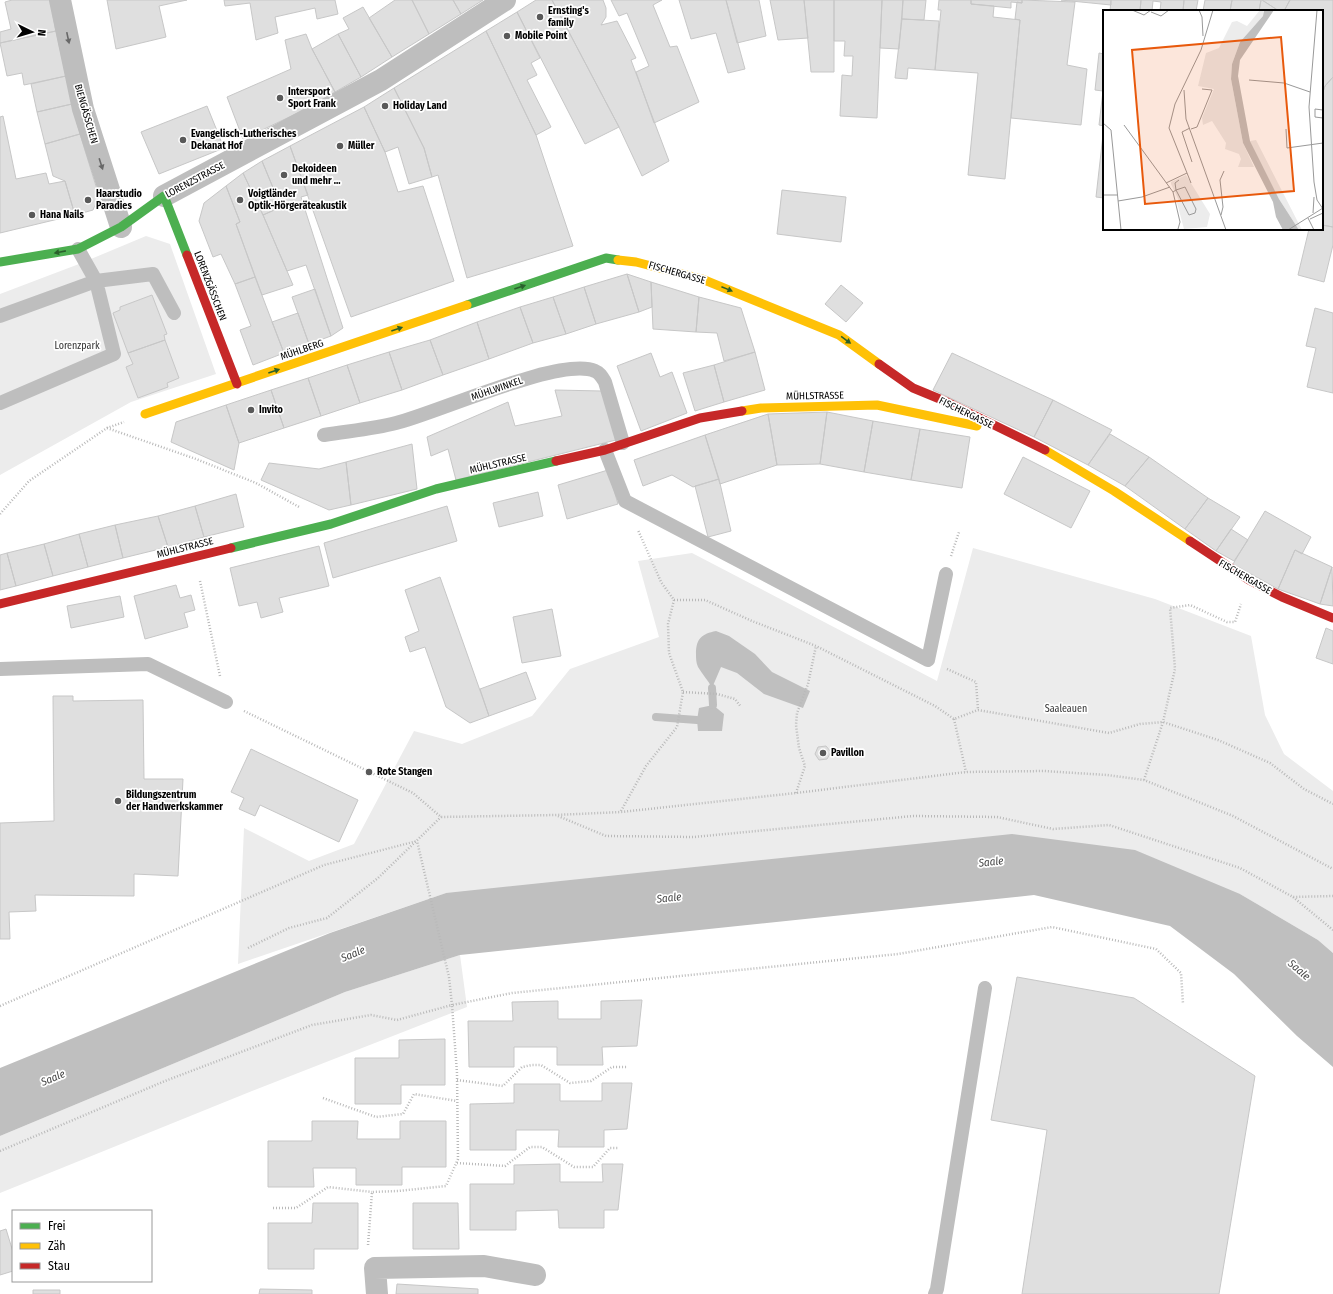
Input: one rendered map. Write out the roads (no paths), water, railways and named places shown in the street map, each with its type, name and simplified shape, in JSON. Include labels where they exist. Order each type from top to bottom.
[{"type":"street","name":"BIENGÄSSCHEN","points":[[60,0],[83,109],[121,226]]},
{"type":"street","name":"LORENZSTRASSE","points":[[0,262],[78,249],[121,226],[164,196],[382,80],[505,0]]},
{"type":"street","name":"LORENZGÄSSCHEN","points":[[164,196],[237,384]]},
{"type":"street","name":"MÜHLBERG","points":[[145,414],[606,258],[636,262]]},
{"type":"street","name":"FISCHERGASSE","points":[[636,262],[702,279],[839,335],[913,388],[947,402],[1050,453],[1090,476],[1224,565],[1282,597],[1333,618]]},
{"type":"street","name":"MÜHLSTRASSE","points":[[0,604],[331,524],[436,489],[605,450],[700,418],[761,408],[877,405],[1006,432]]},
{"type":"street","name":"FISCHERGASSE","points":[[1282,597],[1333,610]]},
{"type":"street","points":[[377,1294],[375,1268],[484,1266],[535,1275]]},
{"type":"lane","points":[[0,402],[114,354],[96,281],[78,249]]},
{"type":"lane","points":[[0,316],[96,281],[153,274],[174,313]]},
{"type":"lane","name":"MÜHLWINKEL","points":[[324,435],[396,423],[542,374],[570,369],[588,369],[595,371],[605,382],[622,444]]},
{"type":"lane","points":[[605,450],[625,501],[928,660],[946,574]]},
{"type":"lane","points":[[0,670],[148,664],[226,702]]},
{"type":"lane","points":[[935,1294],[985,988]]},
{"type":"water","points":[[716,631],[729,636],[755,654],[772,672],[810,691],[803,708],[764,694],[737,673],[721,667],[712,688],[697,665],[696,649],[699,640],[704,635]]},
{"type":"water","points":[[713,705],[724,714],[722,731],[698,731],[697,720],[699,708]]},
{"type":"water","name":"Saale","points":[[1012,834],[1135,850],[1240,894],[1318,940],[1333,953],[1333,1067],[1297,1036],[1234,974],[1170,926],[1034,895],[460,955],[345,992],[0,1136],[0,1068],[330,933],[446,893]]},
{"type":"waterway","points":[[712,688],[713,705]]},
{"type":"waterway","points":[[656,717],[697,720]]},
{"type":"place","name":"Ernsting's family","points":[[540,17]]},
{"type":"place","name":"Mobile Point","points":[[507,36]]},
{"type":"place","name":"Intersport Sport Frank","points":[[280,98]]},
{"type":"place","name":"Holiday Land","points":[[385,106]]},
{"type":"place","name":"Evangelisch-Lutherisches Dekanat Hof","points":[[183,140]]},
{"type":"place","name":"Müller","points":[[340,146]]},
{"type":"place","name":"Dekoideen und mehr ...","points":[[284,175]]},
{"type":"place","name":"Haarstudio Paradies","points":[[88,200]]},
{"type":"place","name":"Voigtländer Optik-Hörgeräteakustik","points":[[240,200]]},
{"type":"place","name":"Hana Nails","points":[[32,215]]},
{"type":"place","name":"Invito","points":[[251,410]]},
{"type":"place","name":"Pavillon","points":[[823,753]]},
{"type":"place","name":"Rote Stangen","points":[[369,772]]},
{"type":"place","name":"Bildungszentrum der Handwerkskammer","points":[[118,801]]},
{"type":"park label","name":"Lorenzpark","points":[[77,346]]},
{"type":"park label","name":"Saaleauen","points":[[1066,709]]}]
